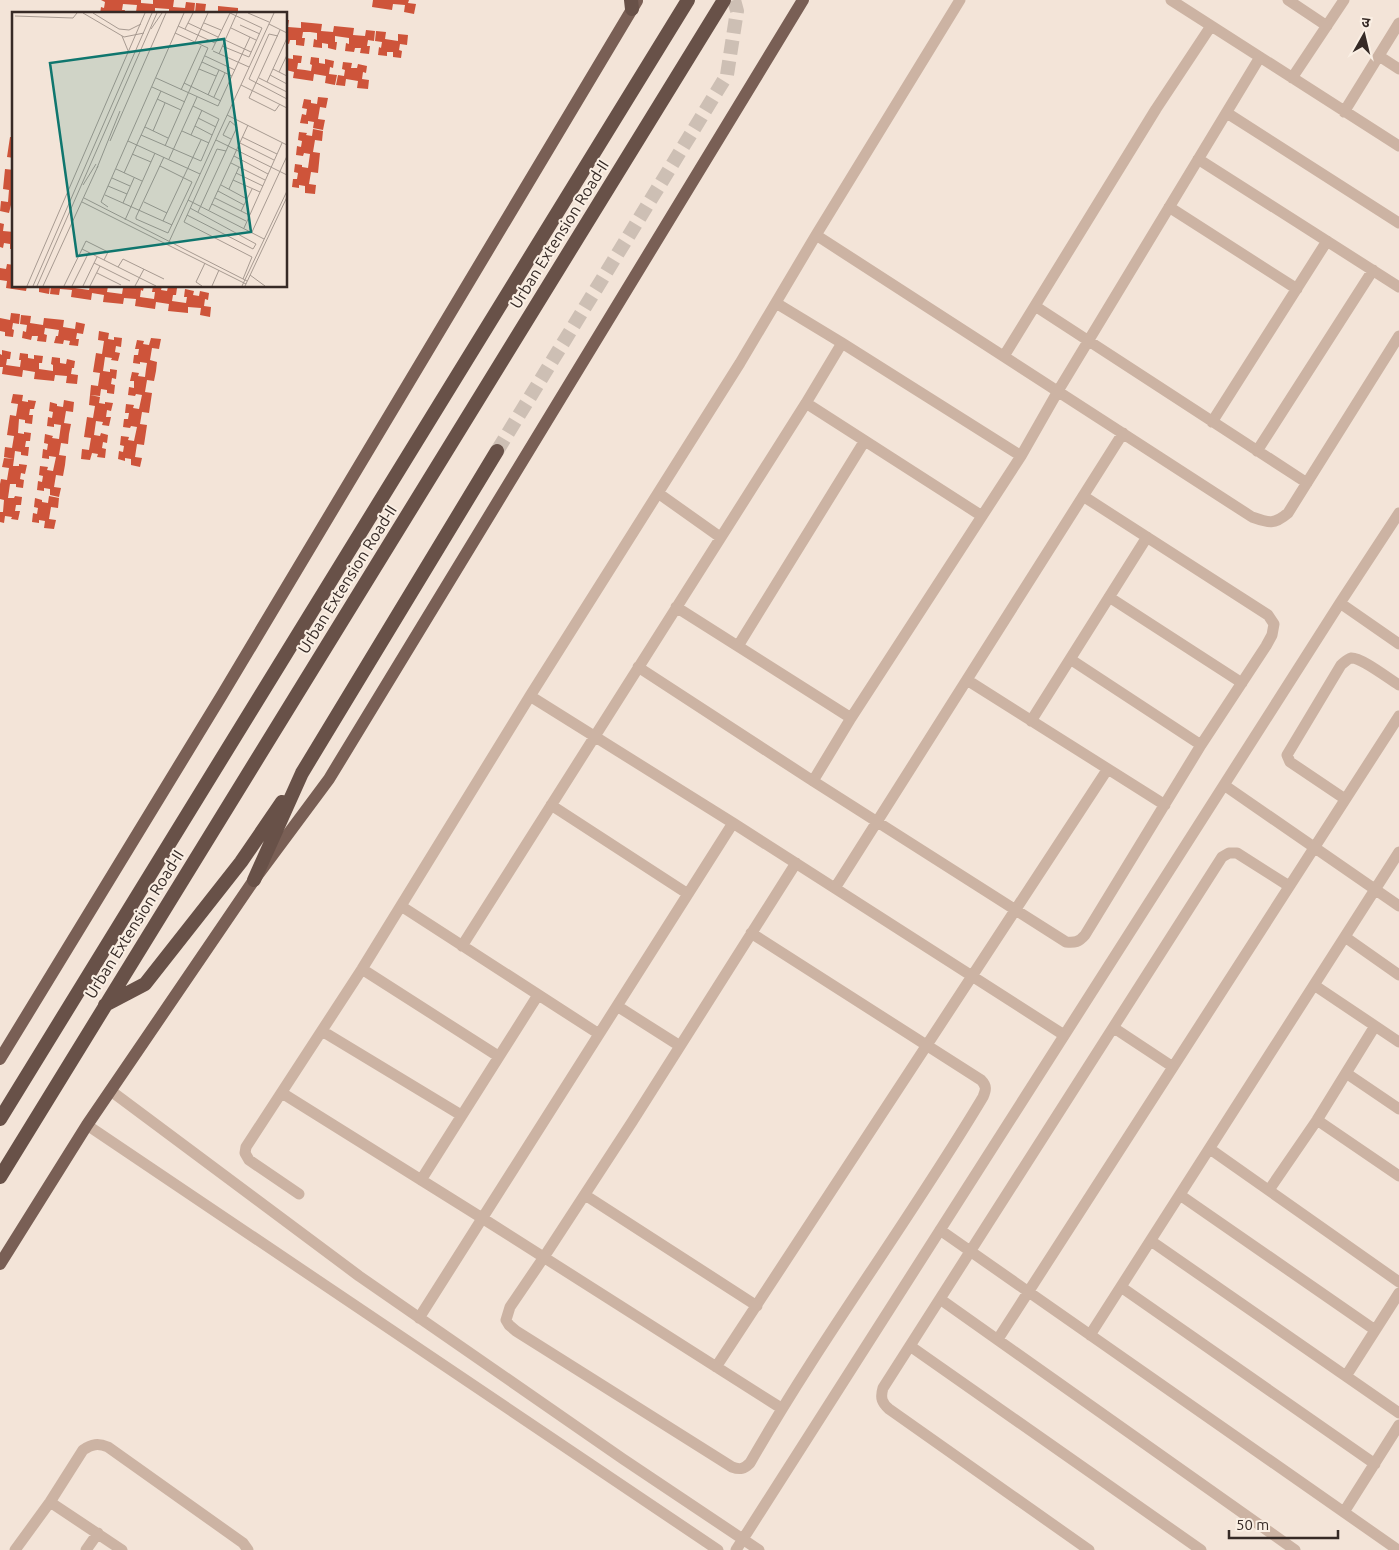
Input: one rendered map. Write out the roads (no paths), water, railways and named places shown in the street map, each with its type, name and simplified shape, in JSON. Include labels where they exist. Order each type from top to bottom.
[{"type":"highway","name":"Urban Extension Road-II","points":[[0,1119],[688,0]]},
{"type":"highway","name":"Urban Extension Road-II","points":[[0,1177],[724,0]]},
{"type":"highway","points":[[105,1006],[145,984],[241,862],[302,773],[498,452]]},
{"type":"highway","points":[[254,880],[302,773]]},
{"type":"main road","points":[[0,1264],[87,1125],[254,880],[329,779],[803,0]]},
{"type":"main road","points":[[0,1059],[222,695],[633,3]]},
{"type":"street","points":[[299,1194],[249,1160],[245,1153],[246,1147],[362,969],[530,696],[740,363],[960,0]]},
{"type":"street","points":[[1171,0],[1399,146]]},
{"type":"street","points":[[1288,0],[1327,26]]},
{"type":"street","points":[[1292,78],[1344,0]]},
{"type":"street","points":[[1344,112],[1399,23]]},
{"type":"street","points":[[1004,356],[1156,109],[1211,26]]},
{"type":"street","points":[[1378,56],[1399,69]]},
{"type":"street","points":[[814,781],[852,718],[1021,456],[1058,391],[1260,57]]},
{"type":"street","points":[[1227,112],[1399,223]]},
{"type":"street","points":[[1198,159],[1399,287]]},
{"type":"street","points":[[1169,207],[1297,289]]},
{"type":"street","points":[[816,235],[1252,517],[1268,522],[1279,521],[1288,513],[1399,336]]},
{"type":"street","points":[[1212,422],[1327,241]]},
{"type":"street","points":[[1257,451],[1373,270]]},
{"type":"street","points":[[776,303],[842,342],[1021,456]]},
{"type":"street","points":[[1036,306],[1307,483]]},
{"type":"street","points":[[462,946],[806,403],[842,342]]},
{"type":"street","points":[[806,403],[982,516]]},
{"type":"street","points":[[835,888],[1123,433]]},
{"type":"street","points":[[738,646],[864,442]]},
{"type":"street","points":[[658,493],[720,537]]},
{"type":"street","points":[[638,667],[1066,942],[1074,943],[1085,935],[1272,635],[1274,624],[1268,615],[1083,496]]},
{"type":"street","points":[[736,1550],[1340,602],[1399,513]]},
{"type":"street","points":[[1031,721],[1147,537]]},
{"type":"street","points":[[1110,597],[1242,683]]},
{"type":"street","points":[[1340,602],[1399,644]]},
{"type":"street","points":[[676,607],[852,718]]},
{"type":"street","points":[[1345,799],[1290,762],[1287,755],[1346,660],[1351,658],[1360,660],[1399,685]]},
{"type":"street","points":[[1070,659],[1202,745]]},
{"type":"street","points":[[967,680],[1165,805]]},
{"type":"street","points":[[530,696],[796,863],[1064,1036]]},
{"type":"street","points":[[998,1339],[1399,716]]},
{"type":"street","points":[[716,1367],[1107,770]]},
{"type":"street","points":[[1224,785],[1399,906]]},
{"type":"street","points":[[551,805],[688,894]]},
{"type":"street","points":[[419,1318],[733,823]]},
{"type":"street","points":[[1090,1335],[1399,852]]},
{"type":"street","points":[[1089,1550],[889,1410],[880,1396],[883,1388],[940,1298],[1222,857],[1229,853],[1237,853],[1289,886]]},
{"type":"street","points":[[751,934],[981,1080],[986,1090],[984,1097],[956,1143],[781,1408],[750,1463],[745,1468],[739,1469],[732,1467],[516,1331],[506,1320],[510,1306],[585,1195],[796,863]]},
{"type":"street","points":[[401,906],[599,1034]]},
{"type":"street","points":[[1345,937],[1399,975]]},
{"type":"street","points":[[362,969],[498,1056]]},
{"type":"street","points":[[1314,985],[1399,1042]]},
{"type":"street","points":[[421,1180],[538,994]]},
{"type":"street","points":[[617,1006],[680,1046]]},
{"type":"street","points":[[1269,1190],[1317,1120],[1375,1026]]},
{"type":"street","points":[[1114,1028],[1173,1067]]},
{"type":"street","points":[[322,1031],[461,1115]]},
{"type":"street","points":[[1346,1073],[1399,1109]]},
{"type":"street","points":[[111,1091],[359,1276],[623,1459],[759,1550]]},
{"type":"street","points":[[282,1093],[781,1408]]},
{"type":"street","points":[[1317,1120],[1399,1176]]},
{"type":"street","points":[[87,1125],[718,1550]]},
{"type":"street","points":[[1210,1149],[1399,1282]]},
{"type":"street","points":[[585,1195],[757,1306]]},
{"type":"street","points":[[1180,1196],[1375,1330]]},
{"type":"street","points":[[940,1230],[1398,1550]]},
{"type":"street","points":[[1151,1241],[1399,1413]]},
{"type":"street","points":[[1121,1287],[1374,1464]]},
{"type":"street","points":[[1346,1376],[1399,1293]]},
{"type":"street","points":[[940,1298],[1295,1550]]},
{"type":"street","points":[[910,1346],[1200,1550]]},
{"type":"street","points":[[1344,1512],[1399,1426]]},
{"type":"street","points":[[15,1550],[50,1502],[84,1450],[91,1444],[100,1444],[108,1447],[243,1543],[248,1550]]},
{"type":"street","points":[[50,1502],[122,1550]]},
{"type":"street","points":[[86,1550],[98,1533]]},
{"type":"tunnel","points":[[497,451],[727,75],[737,11],[734,0]]}]
